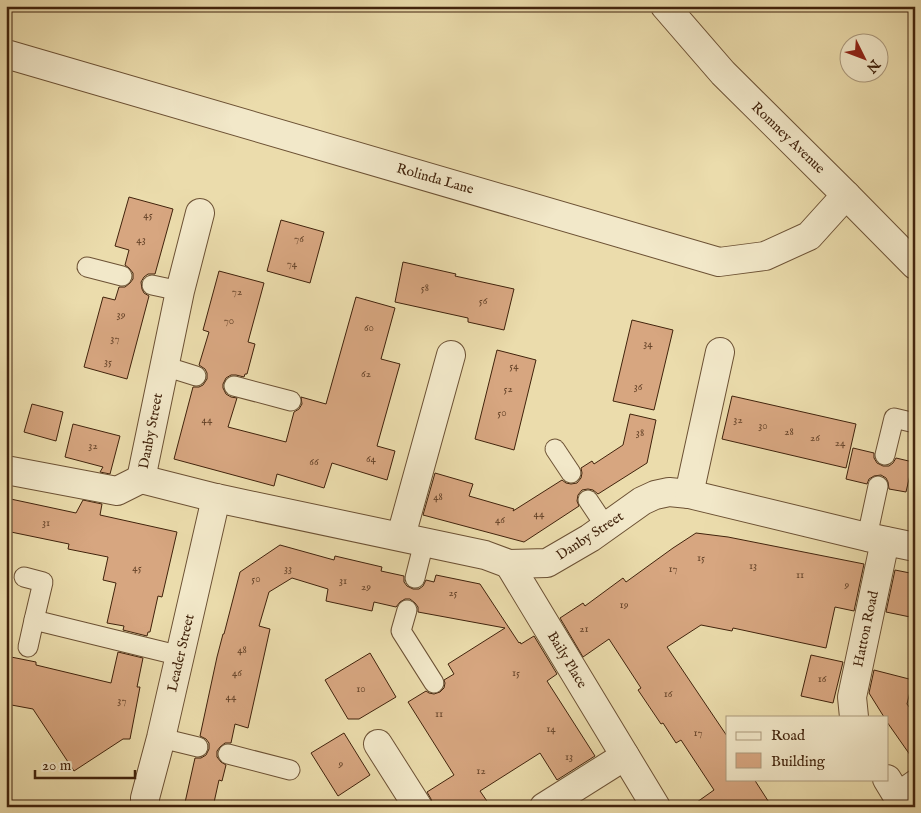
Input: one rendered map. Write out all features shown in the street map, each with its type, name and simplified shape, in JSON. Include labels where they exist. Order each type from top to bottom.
[{"type":"street","name":"Romney Avenue","points":[[665,6],[723,73],[915,265]]},
{"type":"street","name":"Rolinda Lane","points":[[6,54],[719,262],[765,256],[809,236],[846,194]]},
{"type":"street","name":"Danby Street","points":[[200,213],[180,291],[141,479],[216,498],[485,555],[509,564],[547,563],[590,538],[642,501],[655,495],[669,492],[689,494],[915,547]]},
{"type":"street","points":[[689,494],[720,352]]},
{"type":"street","points":[[412,539],[451,355]]},
{"type":"street","points":[[6,470],[117,491],[141,479]]},
{"type":"street","name":"Leader Street","points":[[144,807],[144,798],[181,656],[216,498]]},
{"type":"street","name":"Hatton Road","points":[[854,716],[852,697],[876,539]]},
{"type":"street","name":"Baily Place","points":[[509,564],[656,807]]},
{"type":"street","points":[[378,744],[418,807]]},
{"type":"street","points":[[544,807],[625,756]]},
{"type":"lane","points":[[87,266],[122,276]]},
{"type":"lane","points":[[152,285],[180,291]]},
{"type":"lane","points":[[164,366],[196,376]]},
{"type":"lane","points":[[234,386],[291,401]]},
{"type":"lane","points":[[885,455],[894,418],[915,423]]},
{"type":"lane","points":[[555,449],[571,474]]},
{"type":"lane","points":[[876,539],[878,486]]},
{"type":"lane","points":[[588,500],[606,527]]},
{"type":"lane","points":[[412,539],[415,578]]},
{"type":"lane","points":[[24,577],[43,582],[28,647]]},
{"type":"lane","points":[[407,610],[401,632],[434,683]]},
{"type":"lane","points":[[34,620],[181,656]]},
{"type":"lane","points":[[161,738],[198,747]]},
{"type":"lane","points":[[228,754],[290,770]]},
{"type":"building","points":[[129,197],[173,209],[155,274],[148,274],[141,282],[144,293],[149,296],[127,379],[84,367],[103,297],[115,300],[119,287],[125,287],[133,279],[133,273],[125,265],[129,250],[115,246]]},
{"type":"building","points":[[281,220],[324,232],[310,283],[267,271]]},
{"type":"building","points":[[403,262],[514,289],[504,330],[468,322],[468,318],[395,302]]},
{"type":"building","points":[[219,271],[264,283],[248,342],[255,344],[247,374],[244,377],[231,375],[226,378],[223,384],[226,394],[237,398],[228,427],[286,442],[294,412],[302,404],[301,397],[326,404],[356,297],[395,308],[381,359],[400,364],[377,446],[395,451],[387,480],[332,463],[324,488],[277,474],[274,486],[174,459],[193,387],[203,385],[207,379],[205,369],[199,365],[209,332],[203,330]]},
{"type":"building","points":[[632,320],[673,330],[654,410],[613,401]]},
{"type":"building","points":[[497,350],[536,360],[514,450],[475,439]]},
{"type":"building","points":[[732,396],[856,424],[846,468],[722,439]]},
{"type":"building","points":[[32,404],[63,412],[56,441],[24,432]]},
{"type":"building","points":[[630,414],[656,420],[647,463],[598,494],[593,490],[582,490],[578,495],[577,501],[579,506],[524,542],[423,515],[435,473],[473,484],[469,496],[514,509],[513,511],[562,480],[571,484],[577,483],[581,478],[581,468],[592,461],[594,464],[623,445]]},
{"type":"building","points":[[73,424],[120,436],[110,474],[100,472],[103,467],[65,457]]},
{"type":"building","points":[[853,448],[874,453],[877,463],[883,466],[889,466],[896,458],[913,462],[906,492],[889,489],[886,478],[881,475],[869,479],[867,484],[846,479]]},
{"type":"building","points":[[6,498],[76,513],[83,500],[102,504],[100,515],[177,532],[162,597],[158,596],[150,632],[148,632],[147,636],[123,630],[124,626],[107,623],[116,583],[103,580],[108,557],[68,549],[69,544],[6,531]]},
{"type":"building","points":[[696,533],[728,537],[864,564],[854,611],[835,607],[826,648],[733,628],[732,631],[701,625],[667,647],[726,735],[726,780],[755,780],[772,807],[690,807],[714,790],[681,740],[676,743],[663,723],[661,724],[638,690],[641,688],[609,639],[583,657],[560,618],[583,603],[585,606],[623,578],[626,582]]},
{"type":"building","points":[[280,545],[334,560],[335,556],[382,567],[381,571],[404,576],[404,582],[413,589],[419,589],[426,580],[434,582],[436,575],[480,584],[519,643],[521,644],[534,636],[557,674],[547,681],[595,756],[557,780],[540,753],[480,791],[491,807],[434,807],[427,792],[454,775],[408,702],[426,691],[434,694],[440,692],[444,688],[444,680],[454,674],[448,664],[505,628],[418,612],[418,607],[410,599],[405,599],[396,607],[374,602],[372,611],[326,601],[328,589],[292,578],[269,592],[259,626],[270,629],[248,728],[235,724],[231,743],[225,743],[217,751],[217,757],[226,765],[222,781],[219,780],[213,807],[184,807],[195,758],[201,758],[206,755],[209,749],[209,743],[200,736],[217,657],[240,572]]},
{"type":"building","points":[[895,570],[915,574],[915,618],[886,612]]},
{"type":"building","points":[[118,652],[143,658],[137,687],[140,687],[130,739],[123,739],[74,771],[33,709],[6,704],[6,656],[36,662],[36,665],[111,683]]},
{"type":"building","points":[[370,653],[396,697],[359,719],[348,719],[325,680]]},
{"type":"building","points":[[811,655],[843,662],[833,703],[801,696]]},
{"type":"building","points":[[874,670],[913,680],[907,704],[915,715],[915,762],[888,723],[888,716],[883,716],[869,693]]},
{"type":"building","points":[[344,733],[370,775],[338,796],[311,753]]}]
